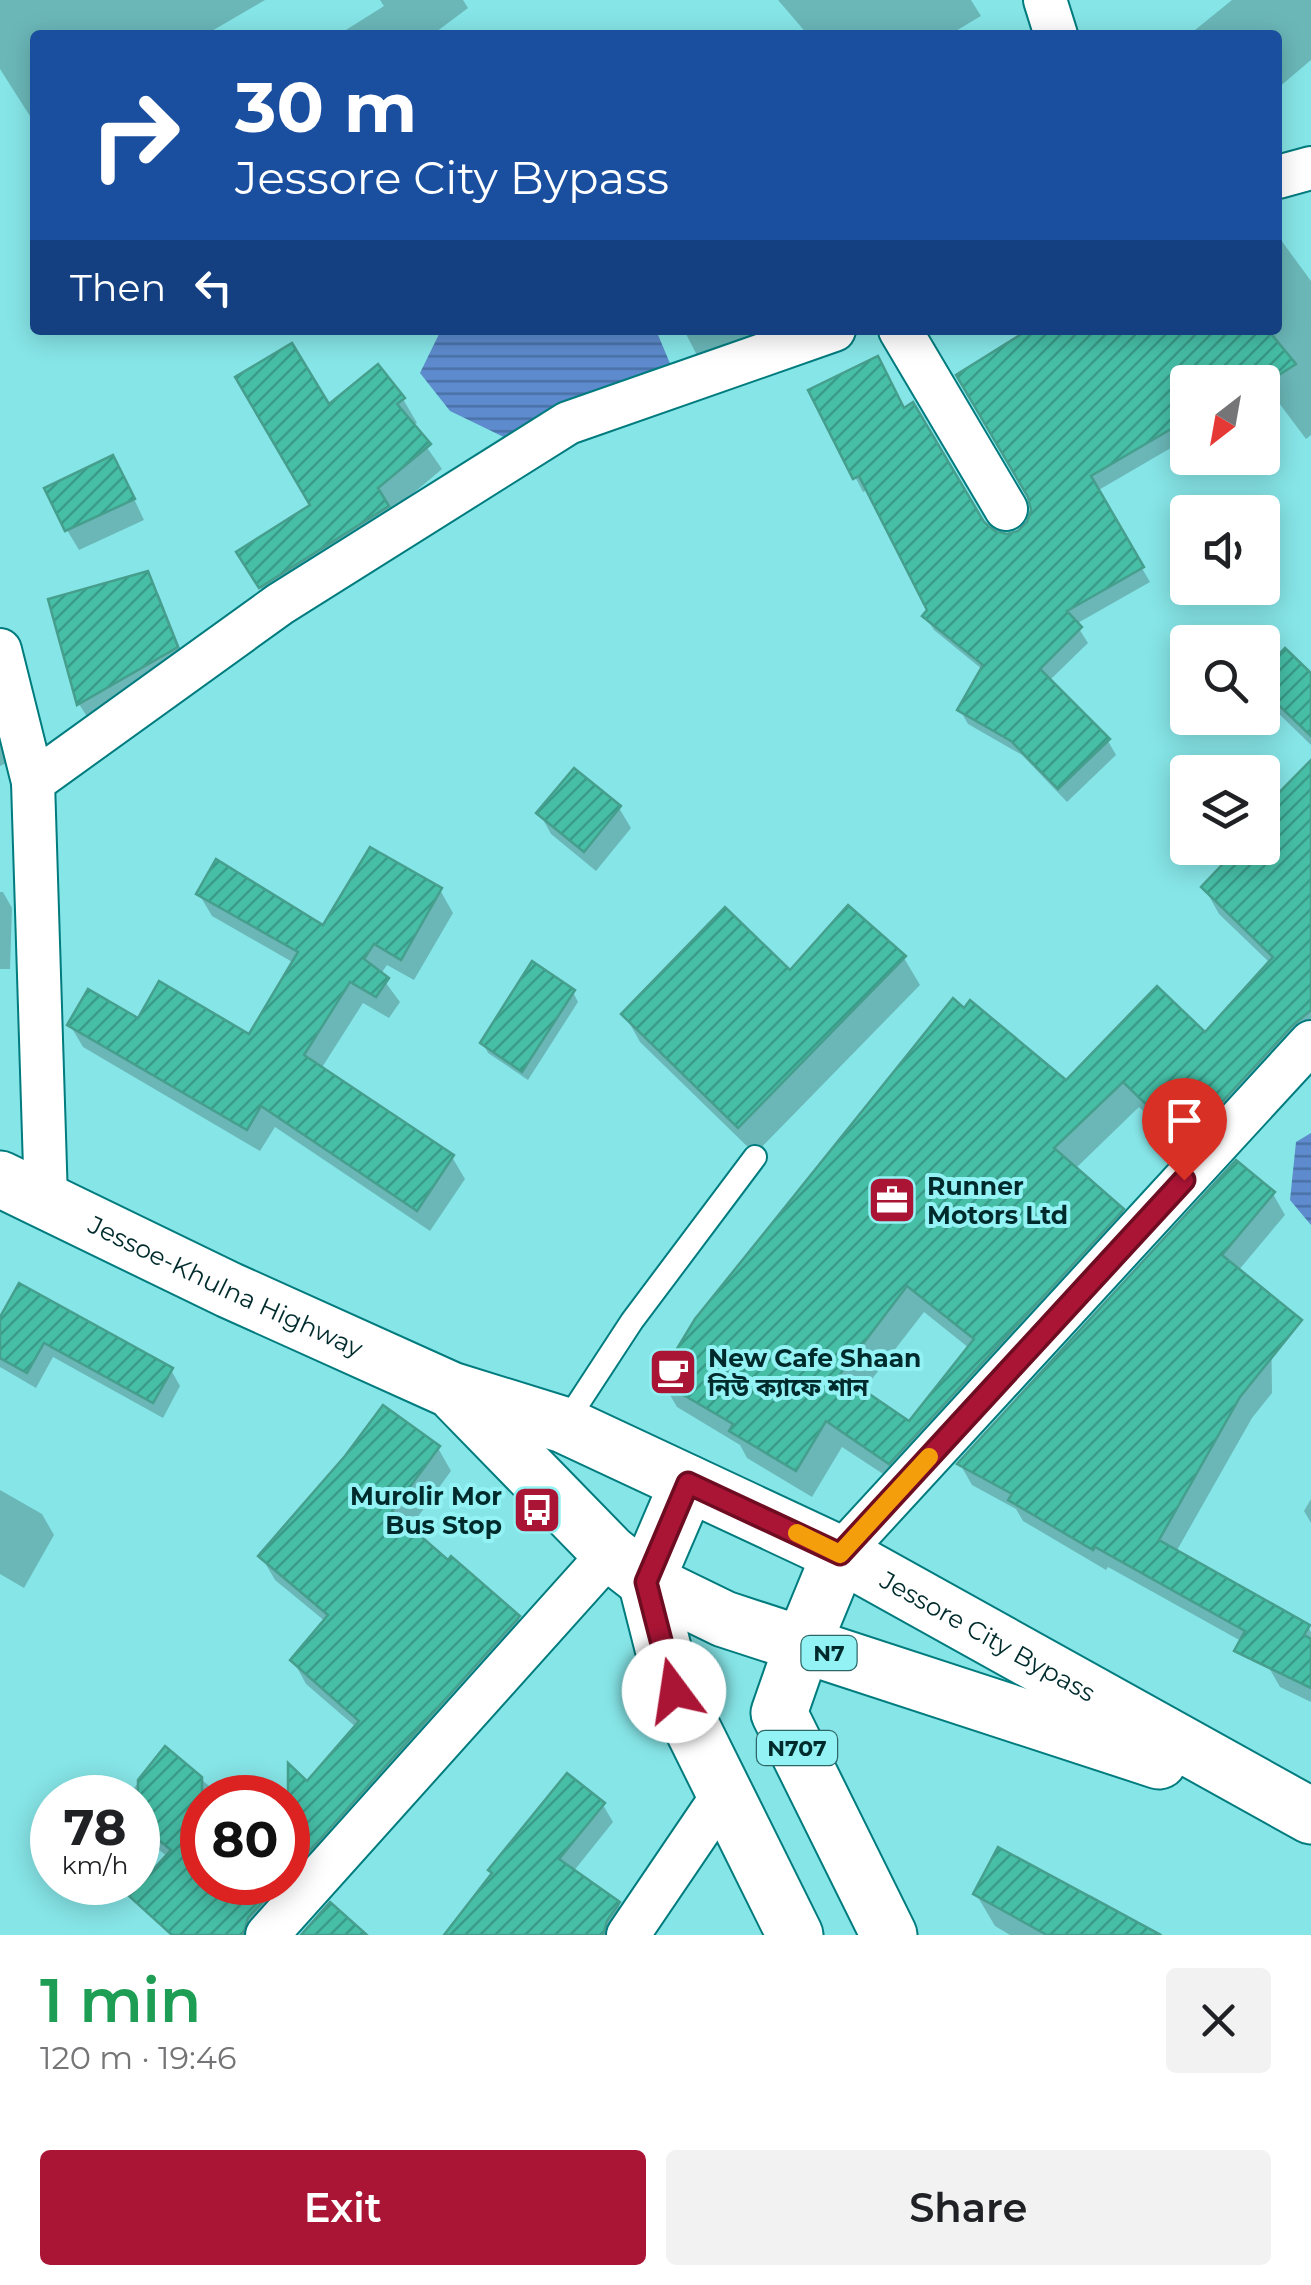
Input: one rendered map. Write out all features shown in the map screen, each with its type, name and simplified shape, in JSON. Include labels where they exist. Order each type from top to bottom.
[{"type":"highway","name":"Jessoe-Khulna Highway","points":[[23,1189],[230,1290],[451,1390]]},
{"type":"highway","name":"Jessore City Bypass","points":[[451,1390],[564,1425],[840,1554],[1293,1808]]},
{"type":"highway","name":"Jessore City Bypass","points":[[451,1390],[628,1567],[724,1619],[1293,1808]]},
{"type":"highway","points":[[688,1483],[628,1567],[674,1691],[795,1935]]},
{"type":"highway","name":"N707","points":[[840,1554],[802,1644],[780,1713],[890,1935]]},
{"type":"street","points":[[1045,0],[1054,30]]},
{"type":"street","points":[[1282,176],[1311,168]]},
{"type":"street","points":[[33,782],[280,604],[568,423],[820,335]]},
{"type":"street","points":[[903,335],[1006,509]]},
{"type":"street","points":[[0,650],[33,782],[23,1189]]},
{"type":"street","points":[[840,1554],[1311,1042]]},
{"type":"street","points":[[267,1935],[628,1567]]},
{"type":"street","points":[[628,1935],[725,1792]]},
{"type":"lane","points":[[564,1425],[632,1321],[755,1157]]},
{"type":"water","points":[[439,335],[658,335],[674,373],[518,444],[450,411],[420,373]]},
{"type":"water","points":[[1311,1133],[1311,1225],[1290,1200],[1296,1142]]},
{"type":"building","points":[[1020,335],[1272,335],[1296,364],[1280,374],[1280,365],[1170,365],[1170,430],[1091,476],[1144,567],[1067,611],[1082,627],[1040,669],[1110,739],[1058,789],[1011,741],[957,710],[983,665],[922,616],[927,610],[859,476],[853,479],[808,390],[878,356],[904,408],[913,402],[984,522],[995,531],[1018,531],[1031,510],[1028,497],[956,375]]},
{"type":"building","points":[[292,343],[329,404],[378,364],[405,398],[397,404],[431,444],[378,488],[389,506],[259,588],[236,552],[310,505],[235,377]]},
{"type":"building","points":[[113,455],[135,499],[65,531],[44,488]]},
{"type":"building","points":[[148,571],[178,647],[77,705],[48,599]]},
{"type":"building","points":[[1285,648],[1311,673],[1311,736],[1280,706],[1280,653]]},
{"type":"building","points":[[1311,760],[1311,1010],[1185,1142],[1123,1082],[1054,1148],[1124,1209],[889,1464],[826,1421],[796,1471],[729,1431],[733,1424],[658,1380],[695,1319],[953,998],[964,1008],[970,1000],[1066,1080],[1157,986],[1205,1032],[1273,957],[1201,887],[1222,865],[1280,865],[1280,792]],"holes":[[[907,1286],[974,1339],[909,1421],[840,1374]]]},
{"type":"building","points":[[574,768],[621,806],[584,852],[536,813]]},
{"type":"building","points":[[370,847],[442,888],[401,960],[374,944],[364,959],[389,978],[376,997],[350,982],[304,1055],[454,1155],[417,1211],[261,1106],[247,1130],[67,1025],[88,989],[138,1018],[159,981],[249,1034],[298,952],[196,894],[216,859],[323,925]]},
{"type":"building","points":[[848,905],[906,956],[738,1128],[621,1014],[725,907],[790,970]]},
{"type":"building","points":[[532,961],[575,990],[522,1072],[480,1043]]},
{"type":"building","points":[[1236,1160],[1275,1192],[1222,1255],[1302,1320],[1240,1397],[1159,1540],[1310,1625],[1304,1635],[1311,1639],[1311,1688],[1234,1651],[1245,1631],[1095,1547],[1093,1550],[1008,1500],[1012,1494],[957,1464]]},
{"type":"building","points":[[19,1283],[173,1368],[153,1403],[44,1343],[27,1373],[0,1358],[0,1317]]},
{"type":"building","points":[[383,1405],[440,1446],[392,1511],[520,1616],[310,1850],[310,1778],[359,1721],[290,1660],[328,1615],[258,1556],[345,1456]]},
{"type":"building","points":[[165,1746],[200,1775],[180,1775],[180,1905],[260,1905],[248,1918],[243,1935],[172,1935],[139,1905],[160,1905],[160,1862],[171,1850],[160,1841],[160,1775],[142,1775]]},
{"type":"building","points":[[288,1763],[301,1775],[288,1775]]},
{"type":"building","points":[[567,1773],[605,1803],[559,1859],[620,1902],[603,1935],[444,1935],[492,1873],[488,1870]]},
{"type":"building","points":[[998,1847],[1161,1935],[1047,1935],[973,1894]]},
{"type":"building","points":[[330,1902],[367,1935],[301,1935]]},
{"type":"slow traffic","points":[[797,1533],[840,1554],[929,1457]]},
{"type":"place","name":"Runner Motors Ltd","points":[[892,1200]]},
{"type":"place","name":"New Cafe Shaan নিউ ক্যাফে শান","points":[[673,1372]]},
{"type":"place","name":"Murolir Mor Bus Stop","points":[[537,1510]]},
{"type":"route","points":[[674,1691],[646,1582],[688,1483],[840,1554],[1184,1180]]}]
